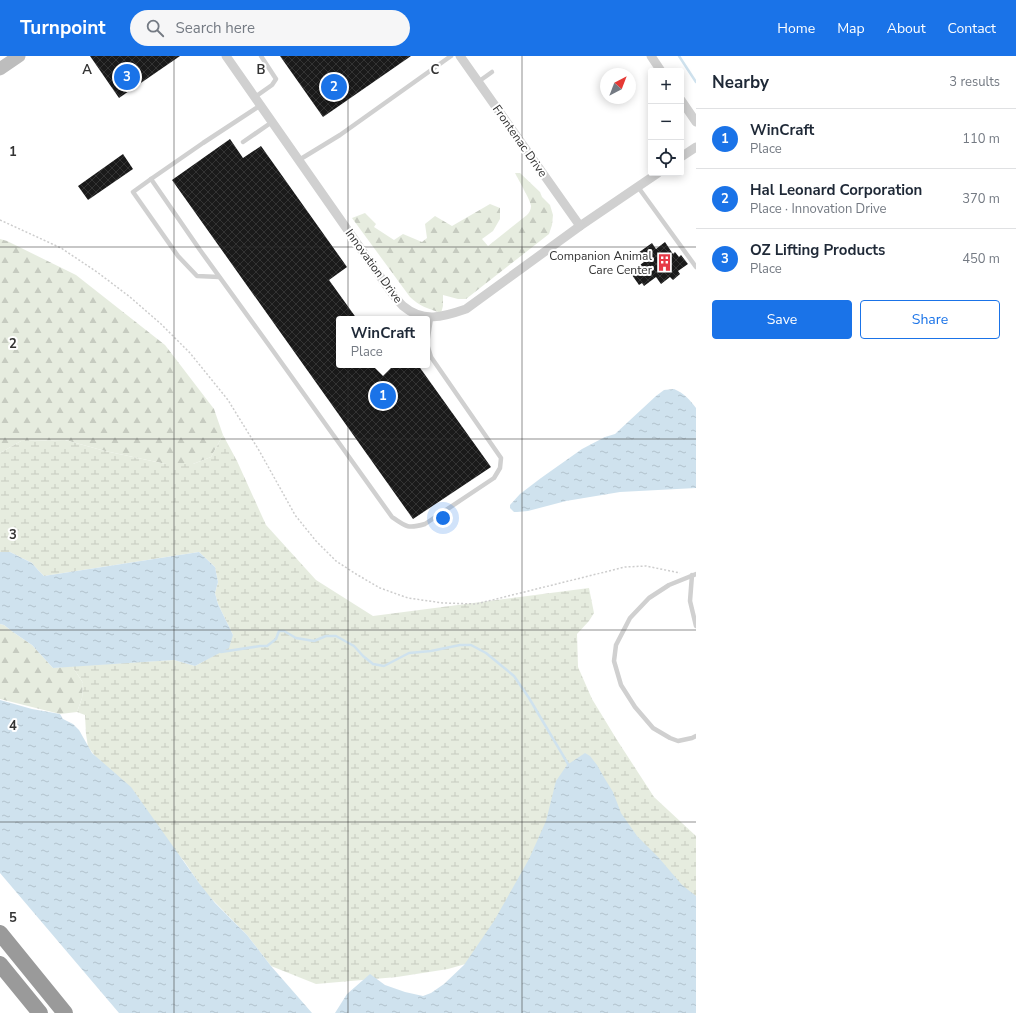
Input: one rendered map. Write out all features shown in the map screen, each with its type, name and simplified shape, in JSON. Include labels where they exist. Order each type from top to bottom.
[{"type":"highway","points":[[0,933],[65,1013]]},
{"type":"highway","points":[[0,964],[40,1013]]},
{"type":"street","points":[[0,69],[19,56]]},
{"type":"street","name":"Innovation Drive","points":[[226,56],[391,292],[402,306],[415,315],[420,316]]},
{"type":"street","name":"Frontenac Drive","points":[[460,56],[580,226]]},
{"type":"street","points":[[651,56],[659,68]]},
{"type":"street","points":[[684,104],[696,122]]},
{"type":"street","points":[[684,155],[696,147]]},
{"type":"street","name":"Innovation Drive","points":[[431,318],[448,316],[466,310],[580,226],[653,176]]},
{"type":"lane","points":[[255,97],[272,85],[276,79],[261,56]]},
{"type":"lane","points":[[299,160],[340,135],[451,56]]},
{"type":"lane","points":[[478,82],[492,72]]},
{"type":"lane","points":[[219,277],[197,276],[178,256],[133,192],[261,105]]},
{"type":"lane","points":[[243,142],[272,122]]},
{"type":"lane","points":[[152,179],[219,277],[392,517],[402,525],[413,528],[425,524],[494,478],[500,468],[501,458],[430,354]]},
{"type":"lane","points":[[638,186],[696,267]]},
{"type":"lane","points":[[430,324],[431,318]]},
{"type":"lane","points":[[694,574],[690,601],[696,626]]},
{"type":"lane","points":[[694,574],[668,585],[649,598],[630,618],[616,645],[614,661],[622,685],[635,707],[653,728],[678,741],[696,736]]},
{"type":"path","points":[[0,220],[61,248],[97,272],[130,297],[161,324],[190,353],[228,400],[296,515],[316,541],[336,561],[380,588],[408,598],[443,604],[476,604],[625,567],[646,566],[694,574]]},
{"type":"green space","points":[[515,173],[520,173],[540,192],[542,197],[550,205],[553,215],[549,234],[466,299],[458,299],[443,295],[443,306],[441,313],[428,309],[410,297],[352,218],[365,213],[376,224],[374,227],[394,240],[403,234],[422,242],[427,238],[425,224],[435,216],[452,226],[490,204],[500,208],[500,219],[493,231],[482,239],[488,246],[527,215],[530,210],[531,206],[529,200]]},
{"type":"green space","points":[[0,239],[76,275],[165,345],[214,409],[223,435],[211,457],[193,464],[166,464],[105,451],[65,440],[21,441],[0,453]]},
{"type":"green space","points":[[223,435],[237,461],[266,525],[316,580],[373,616],[589,588],[594,613],[577,634],[578,667],[592,699],[654,797],[696,836],[696,1013],[483,959],[448,969],[397,977],[316,984],[271,966],[247,935],[205,892],[184,861],[137,808],[88,747],[85,715],[77,712],[82,698],[83,683],[72,666],[174,660],[195,666],[213,656],[233,635],[218,604],[215,593],[218,582],[215,567],[199,552],[44,576],[32,563],[10,552],[0,552],[0,453],[21,441],[65,440],[105,451],[166,464],[193,464],[211,457]]},
{"type":"green space","points":[[0,624],[4,625],[32,645],[53,668],[72,666],[83,683],[82,698],[77,712],[60,714],[0,699]]},
{"type":"water","points":[[674,389],[686,397],[696,408],[696,488],[620,492],[566,501],[528,511],[514,512],[510,508],[510,505],[520,494],[541,478],[582,449],[605,437],[615,434],[664,390]]},
{"type":"water","points":[[0,552],[10,552],[32,563],[44,576],[199,552],[215,567],[218,582],[215,593],[218,604],[233,635],[229,648],[195,666],[174,660],[53,668],[32,645],[4,625],[0,624]]},
{"type":"water","points":[[0,700],[32,709],[60,714],[63,719],[73,724],[79,730],[92,753],[131,787],[199,883],[215,903],[247,935],[271,966],[312,1013],[119,1013],[0,873]]},
{"type":"water","points":[[585,753],[590,756],[597,765],[613,792],[621,813],[637,836],[659,858],[682,885],[696,896],[696,1013],[335,1013],[347,994],[370,974],[385,985],[423,996],[431,993],[444,984],[464,965],[494,921],[529,859],[546,821],[556,781],[567,765]]},
{"type":"building","points":[[90,56],[180,56],[119,98]]},
{"type":"building","points":[[280,56],[411,56],[323,117]]},
{"type":"building","points":[[230,139],[243,158],[261,146],[347,267],[329,280],[355,316],[336,316],[336,368],[420,368],[491,467],[413,519],[172,180]]},
{"type":"building","points":[[123,154],[133,169],[88,200],[78,186]]},
{"type":"building","name":"Companion Animal Care Center","points":[[665,242],[673,254],[675,252],[679,257],[681,255],[688,264],[678,271],[680,274],[673,280],[670,277],[661,284],[656,277],[644,286],[642,283],[639,285],[632,275],[636,273],[633,270],[644,262],[638,253],[652,243],[656,249]]},
{"type":"waterway","points":[[679,56],[696,82]]},
{"type":"waterway","points":[[221,652],[267,646],[276,639],[279,631],[284,631],[296,638],[314,641],[326,636],[336,636],[354,646],[373,664],[384,666],[409,653],[431,651],[460,645],[471,645],[486,653],[514,676],[529,698],[568,764]]},
{"type":"place","name":"OZ Lifting Products","points":[[127,77]]},
{"type":"place","name":"Hal Leonard Corporation","points":[[334,87]]},
{"type":"place","name":"Companion Animal Care Center","points":[[665,263]]},
{"type":"place","name":"WinCraft","points":[[383,396]]}]
